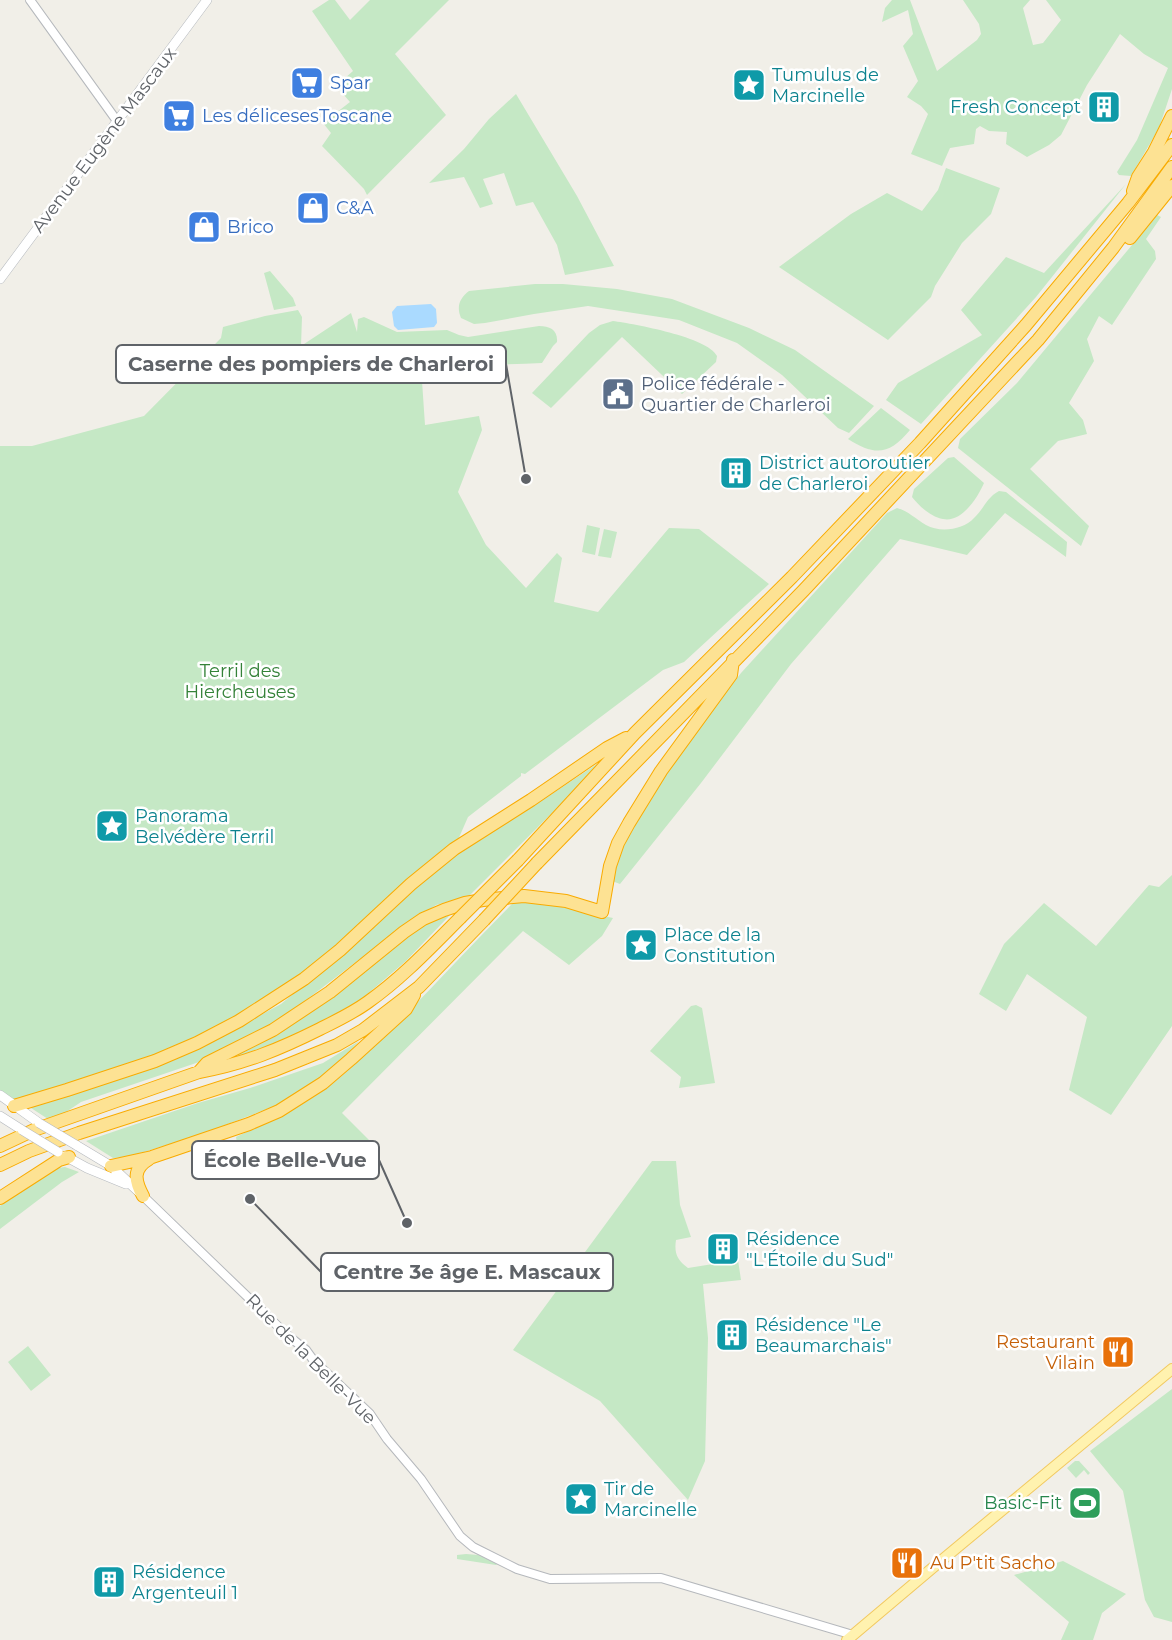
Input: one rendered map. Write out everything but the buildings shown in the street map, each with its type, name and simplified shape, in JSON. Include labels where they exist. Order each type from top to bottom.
[{"type":"highway","points":[[1128,203],[1138,177],[1154,152],[1172,116]]},
{"type":"highway","points":[[0,1146],[34,1130],[199,1072],[227,1067],[279,1049],[349,1014],[368,1002],[410,968],[518,860],[635,733],[792,577],[920,443],[1026,326],[1128,203],[1172,145]]},
{"type":"highway","points":[[0,1165],[29,1151],[79,1133],[275,1070],[327,1049],[363,1030],[419,987],[804,590],[1038,340],[1113,248],[1172,166]]},
{"type":"highway","points":[[1113,248],[1127,242],[1172,186]]},
{"type":"highway","points":[[199,1072],[207,1063],[273,1030],[330,992],[404,932],[423,919],[444,910],[465,903],[524,896],[566,901],[602,912],[610,866],[618,843],[661,771],[731,675],[734,660]]},
{"type":"highway","points":[[14,1106],[155,1061],[239,1021],[304,979],[454,849],[608,748],[635,733]]},
{"type":"highway","points":[[111,1166],[152,1157],[249,1124],[279,1111],[323,1083],[406,1009],[419,987]]},
{"type":"highway","points":[[0,1198],[63,1155]]},
{"type":"highway","points":[[143,1196],[138,1186],[137,1170],[143,1162],[152,1157]]},
{"type":"main road","name":"Avenue Eugène Mascaux","points":[[0,279],[207,0]]},
{"type":"main road","name":"Rue de la Belle-Vue","points":[[0,1095],[39,1123],[111,1166],[143,1196]]},
{"type":"main road","points":[[0,1109],[14,1106]]},
{"type":"main road","name":"Rue de la Belle-Vue","points":[[0,1116],[63,1155],[131,1185]]},
{"type":"main road","points":[[63,1155],[77,1146]]},
{"type":"main road","points":[[93,1170],[111,1166]]},
{"type":"main road","points":[[850,1638],[1172,1369]]},
{"type":"street","points":[[30,0],[117,121]]},
{"type":"street","name":"Rue de la Belle-Vue","points":[[143,1196],[286,1334],[306,1350],[314,1361],[370,1414],[387,1439],[421,1479],[460,1536],[472,1547],[517,1569],[550,1579],[661,1578],[850,1638]]},
{"type":"green space","points":[[329,0],[335,0],[350,20],[370,0],[449,0],[395,54],[446,115],[367,195],[364,189],[322,146],[331,133],[323,123],[350,102],[336,86],[353,71],[312,11]]},
{"type":"green space","points":[[892,0],[910,0],[937,71],[977,40],[981,34],[979,24],[963,0],[1030,0],[1023,8],[1033,45],[1043,43],[1061,20],[1046,0],[1172,0],[1172,89],[1159,128],[1131,176],[1119,175],[1117,172],[1137,140],[1168,68],[1144,54],[1120,34],[1087,85],[1061,135],[1049,145],[1027,157],[1006,144],[1007,132],[989,131],[980,126],[976,129],[974,144],[950,148],[942,166],[911,154],[928,114],[921,106],[907,97],[918,81],[903,46],[913,34],[908,10],[882,22],[885,8]]},
{"type":"green space","points":[[516,94],[577,196],[614,266],[565,275],[557,245],[533,202],[516,206],[504,173],[483,179],[493,204],[480,208],[464,177],[429,183],[464,149],[489,119]]},
{"type":"green space","points":[[946,168],[1000,188],[991,214],[962,243],[935,286],[931,297],[888,340],[779,267],[851,214],[887,193],[922,211],[938,190]]},
{"type":"green space","points":[[1126,184],[1036,297],[921,424],[886,400],[898,383],[982,335],[961,310],[1006,257],[1044,273]]},
{"type":"green space","points":[[1157,215],[1161,217],[1146,239],[1155,251],[1156,259],[1112,325],[1099,316],[1087,339],[1094,361],[1069,403],[1083,420],[1087,434],[1058,441],[1030,469],[1089,526],[1081,546],[958,448],[960,439],[1017,383]]},
{"type":"green space","points":[[270,271],[293,298],[296,306],[274,310],[264,273]]},
{"type":"green space","points":[[535,284],[617,289],[672,299],[749,328],[795,350],[874,406],[849,433],[838,428],[782,375],[737,343],[679,320],[588,306],[485,323],[474,324],[461,318],[460,303],[469,291]]},
{"type":"green space","name":"Terril des Hiercheuses","points":[[298,310],[302,317],[301,346],[351,313],[357,332],[358,319],[364,317],[397,332],[447,330],[468,337],[539,326],[550,328],[555,332],[557,342],[542,363],[436,370],[374,383],[422,381],[425,425],[479,416],[482,430],[458,492],[486,545],[526,588],[557,553],[562,558],[554,602],[598,612],[669,528],[699,529],[769,584],[684,662],[663,670],[525,774],[521,773],[521,776],[468,817],[454,849],[340,950],[197,1043],[14,1106],[0,1095],[0,446],[32,446],[144,416],[221,338],[223,327]]},
{"type":"green space","points":[[613,321],[686,337],[711,349],[717,356],[716,362],[682,394],[622,337],[551,408],[532,393],[589,333],[600,325]]},
{"type":"green space","points":[[881,408],[910,430],[903,438],[882,450],[867,449],[848,439]]},
{"type":"green space","points":[[954,457],[984,483],[978,495],[963,513],[957,517],[943,519],[926,511],[912,497],[914,489],[948,458]]},
{"type":"green space","points":[[999,491],[1006,492],[1067,542],[1066,557],[1005,513],[967,555],[900,539],[791,664],[701,783],[620,884],[612,881],[621,842],[685,746],[741,673],[887,513],[897,508],[926,525],[938,529],[958,528],[977,515],[991,497]]},
{"type":"green space","points":[[587,525],[600,528],[595,555],[582,552]]},
{"type":"green space","points":[[604,529],[617,532],[611,558],[598,556]]},
{"type":"green space","points":[[609,756],[469,896],[436,905],[394,933],[272,1026],[199,1062],[81,1102],[66,1112],[48,1119],[31,1108],[32,1104],[205,1045],[281,1004],[363,936],[458,852],[523,813]]},
{"type":"green space","points":[[1172,875],[1172,1026],[1111,1115],[1069,1090],[1087,1017],[1027,974],[1006,1011],[979,994],[1004,944],[1044,903],[1096,946],[1149,885],[1159,887]]},
{"type":"green space","points":[[514,902],[548,904],[613,918],[602,936],[569,965],[523,931],[342,1113],[374,1145],[364,1150],[335,1154],[238,1150],[236,1137],[311,1099],[347,1072]]},
{"type":"green space","points":[[450,915],[406,961],[357,1003],[292,1037],[233,1058],[231,1055],[399,940],[430,922]]},
{"type":"green space","points":[[696,1005],[702,1008],[715,1083],[679,1088],[681,1077],[650,1051],[691,1006]]},
{"type":"green space","points":[[359,1041],[340,1062],[310,1087],[285,1102],[202,1134],[128,1157],[113,1158],[86,1141],[323,1063]]},
{"type":"green space","points":[[652,1161],[676,1161],[680,1205],[691,1237],[676,1240],[675,1249],[681,1262],[688,1268],[738,1260],[741,1280],[703,1284],[708,1338],[705,1461],[688,1500],[600,1401],[513,1350]]},
{"type":"green space","points":[[65,1167],[79,1172],[62,1182],[0,1229],[0,1206],[40,1177]]},
{"type":"green space","points":[[28,1346],[51,1375],[31,1391],[8,1362]]},
{"type":"green space","points":[[1172,1389],[1172,1622],[1154,1617],[1145,1600],[1123,1491],[1090,1451]]},
{"type":"green space","points":[[1075,1461],[1079,1461],[1090,1473],[1088,1475],[1084,1470],[1076,1478],[1067,1468]]},
{"type":"green space","points":[[457,1555],[478,1555],[497,1564],[457,1559]]},
{"type":"green space","points":[[1063,1561],[1126,1594],[1102,1613],[1093,1640],[1061,1640],[1069,1622],[1014,1575]]},
{"type":"water","points":[[431,304],[436,309],[437,323],[434,327],[398,330],[394,326],[392,312],[397,306]]},
{"type":"place","name":"Spar","points":[[307,83]]},
{"type":"place","name":"Tumulus de Marcinelle","points":[[749,85]]},
{"type":"place","name":"Fresh Concept","points":[[1104,107]]},
{"type":"place","name":"Les délicesesToscane","points":[[179,116]]},
{"type":"place","name":"C&A","points":[[313,208]]},
{"type":"place","name":"Brico","points":[[204,227]]},
{"type":"place","name":"Police fédérale - Quartier de Charleroi","points":[[618,394]]},
{"type":"place","name":"District autoroutier de Charleroi","points":[[736,473]]},
{"type":"place","name":"Caserne des pompiers de Charleroi","points":[[526,479]]},
{"type":"place","name":"Panorama Belvédère Terril","points":[[112,826]]},
{"type":"place","name":"Place de la Constitution","points":[[641,945]]},
{"type":"place","name":"Centre 3e âge E. Mascaux","points":[[250,1199]]},
{"type":"place","name":"École Belle-Vue","points":[[407,1223]]},
{"type":"place","name":"Résidence \"L'Étoile du Sud\"","points":[[723,1249]]},
{"type":"place","name":"Résidence \"Le Beaumarchais\"","points":[[732,1335]]},
{"type":"place","name":"Restaurant Vilain","points":[[1118,1352]]},
{"type":"place","name":"Tir de Marcinelle","points":[[581,1499]]},
{"type":"place","name":"Basic-Fit","points":[[1085,1503]]},
{"type":"place","name":"Au P'tit Sacho","points":[[907,1563]]},
{"type":"place","name":"Résidence Argenteuil 1","points":[[109,1582]]}]
